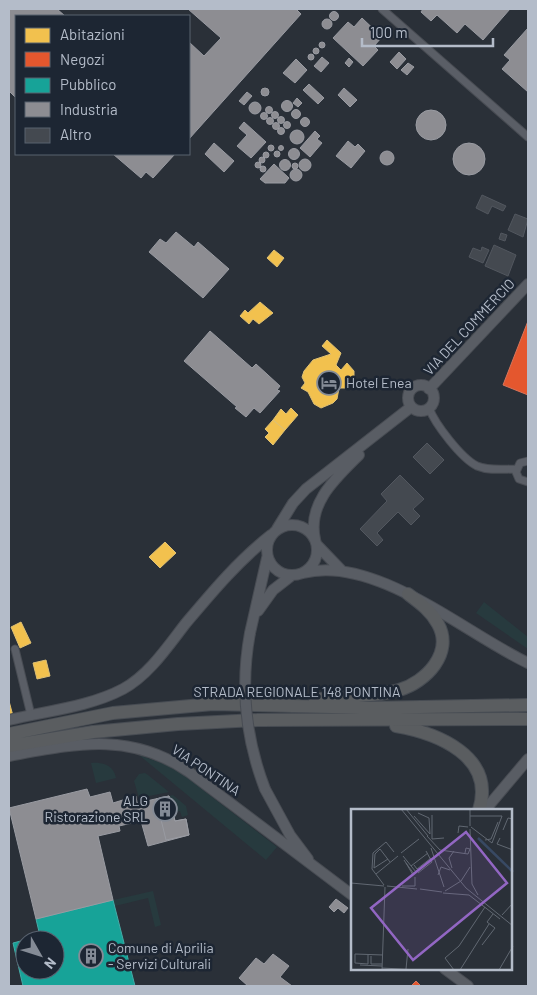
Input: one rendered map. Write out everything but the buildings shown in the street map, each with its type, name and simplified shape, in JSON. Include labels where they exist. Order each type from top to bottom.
[{"type":"highway","points":[[293,704],[326,698],[395,691],[417,682],[428,673],[441,654],[442,634],[438,624],[427,609],[408,594]]},
{"type":"highway","name":"STRADA REGIONALE 148 PONTINA","points":[[9,734],[113,713],[213,704],[293,704],[370,708],[528,705]]},
{"type":"highway","name":"STRADA REGIONALE 148 PONTINA","points":[[9,746],[93,732],[178,724],[258,720],[528,719]]},
{"type":"highway","points":[[346,721],[413,729],[448,743],[472,763],[479,776],[482,790],[479,809]]},
{"type":"street","points":[[382,9],[528,136]]},
{"type":"street","name":"VIA DEL COMMERCIO","points":[[429,389],[528,284]]},
{"type":"street","points":[[429,408],[418,411],[412,407],[408,396],[412,389],[420,386],[429,389],[433,398],[429,408],[436,422],[464,456],[474,464],[494,469],[516,469]]},
{"type":"street","points":[[312,864],[290,834],[265,789],[254,758],[245,711],[246,658],[267,558],[266,550],[274,532],[293,503],[306,489],[412,407]]},
{"type":"street","points":[[303,573],[314,564],[316,543],[313,520],[319,500],[385,428]]},
{"type":"street","points":[[516,469],[520,463],[528,461]]},
{"type":"street","points":[[516,469],[519,479],[528,482]]},
{"type":"street","points":[[9,720],[105,697],[134,682],[152,664],[229,572],[274,532],[287,525],[297,525],[306,529],[341,570]]},
{"type":"street","points":[[267,558],[276,571],[290,576]]},
{"type":"street","points":[[250,632],[266,597],[290,576],[325,569],[341,570],[408,594],[438,609],[500,649],[528,663]]},
{"type":"street","points":[[15,649],[31,715]]},
{"type":"street","name":"VIA PONTINA","points":[[9,756],[94,743],[128,746],[154,753],[189,772],[350,892]]},
{"type":"street","points":[[486,809],[528,759]]},
{"type":"street","points":[[447,970],[468,986]]},
{"type":"green space","points":[[484,602],[528,637],[528,649],[476,613]]},
{"type":"green space","points":[[139,755],[167,765],[168,763],[277,847],[266,860]]},
{"type":"green space","points":[[91,763],[107,765],[113,770],[116,778],[96,783]]},
{"type":"green space","points":[[145,773],[169,792],[139,798],[134,781],[139,774]]},
{"type":"green space","points":[[173,795],[186,806],[188,815],[182,817],[180,811],[174,812],[169,796]]},
{"type":"green space","points":[[153,891],[161,925],[155,927],[148,898],[115,906],[113,900]]},
{"type":"place","name":"Hotel Enea","points":[[329,383]]},
{"type":"place","name":"ALG Ristorazione SRL","points":[[165,809]]},
{"type":"place","name":"Comune di Aprilia - Servizi Culturali","points":[[91,956]]}]
